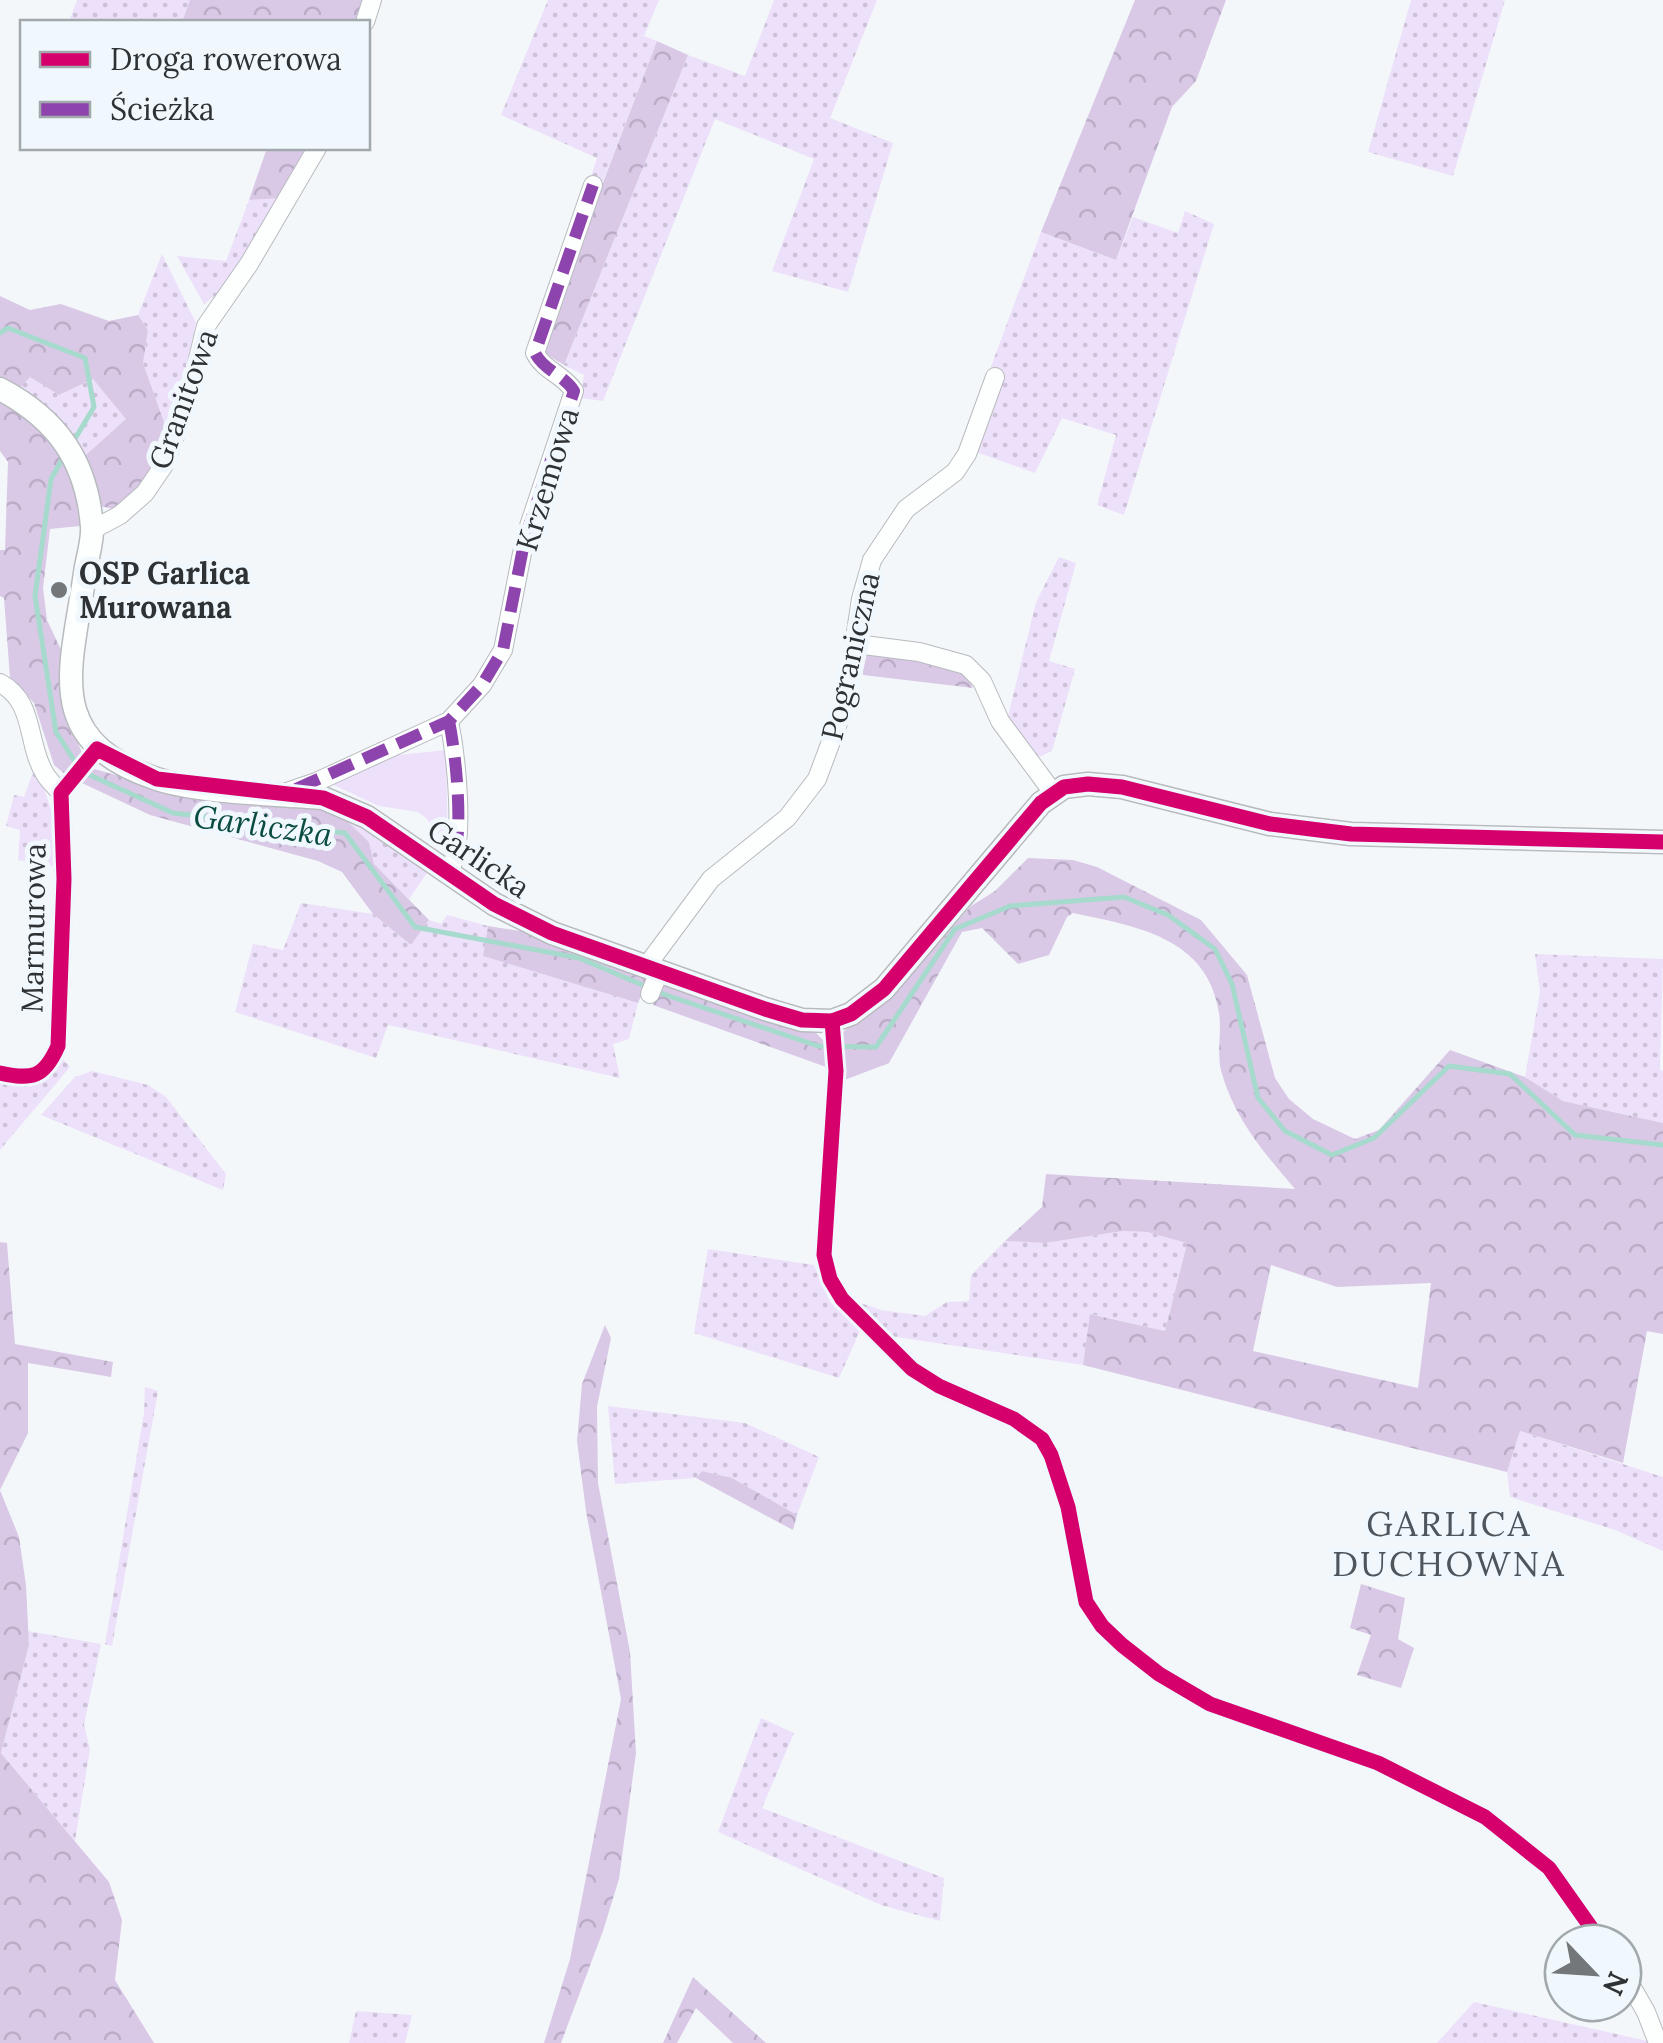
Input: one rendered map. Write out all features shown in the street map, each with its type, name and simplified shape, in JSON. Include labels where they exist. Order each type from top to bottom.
[{"type":"street","name":"Granitowa","points":[[92,530],[120,515],[145,493],[164,465],[188,404],[206,326],[249,264],[316,150]]},
{"type":"street","name":"Krzemowa","points":[[282,794],[448,720],[482,684],[504,650],[525,538],[574,391],[567,380],[542,366],[536,353],[593,185]]},
{"type":"street","name":"Pograniczna","points":[[653,978],[711,879],[787,818],[817,779],[845,704],[861,599],[878,548],[906,508],[954,472],[967,454],[995,377]]},
{"type":"street","points":[[0,389],[26,403],[69,448],[92,530],[68,679],[73,708],[92,755],[65,787],[44,773],[23,705],[12,689],[0,683]]},
{"type":"street","points":[[856,644],[919,652],[966,665],[982,681],[1000,721],[1054,794]]},
{"type":"street","points":[[448,720],[455,752],[458,854],[449,872]]},
{"type":"street","name":"Garlicka","points":[[92,755],[157,779],[323,798],[346,806],[523,920],[653,978],[802,1020],[833,1038]]},
{"type":"street","points":[[1588,1923],[1548,1868],[1485,1817],[1437,1790],[1348,1751],[1223,1710],[1190,1694],[1143,1662],[1090,1612],[1082,1592],[1068,1507],[1052,1455],[1042,1438],[1014,1419],[939,1386],[912,1369],[858,1318],[830,1279],[824,1255],[836,1071],[833,1038],[851,1014],[884,989],[1041,804],[1064,788],[1088,784],[1122,787],[1270,824],[1351,834],[1663,842]]},
{"type":"street","name":"Marmurowa","points":[[0,1073],[24,1078],[42,1072],[58,1046],[65,787]]},
{"type":"street","points":[[1643,2007],[1658,2043]]},
{"type":"shaded area","points":[[77,0],[190,0],[183,20],[70,20]]},
{"type":"shaded area","points":[[548,0],[659,0],[644,36],[657,41],[603,181],[591,177],[597,158],[501,115]]},
{"type":"shaded area","points":[[774,0],[877,0],[830,118],[893,143],[848,292],[772,271],[814,159],[715,119],[603,401],[580,398],[584,375],[564,365],[688,55],[745,76]]},
{"type":"shaded area","points":[[1411,0],[1505,0],[1453,176],[1368,152]]},
{"type":"shaded area","points":[[282,198],[225,288],[204,304],[177,256],[226,261],[249,200]]},
{"type":"shaded area","points":[[1185,211],[1214,224],[1124,515],[1097,505],[1116,435],[1062,418],[1035,473],[976,452],[989,372],[1041,232],[1116,260],[1133,217],[1178,233]]},
{"type":"shaded area","points":[[162,254],[196,323],[170,439],[143,363],[148,330],[138,315]]},
{"type":"shaded area","points":[[30,377],[59,395],[93,379],[127,419],[86,456],[51,412],[19,388]]},
{"type":"shaded area","points":[[1059,557],[1076,563],[1049,661],[1075,669],[1052,751],[1033,760],[1008,716],[1036,602]]},
{"type":"shaded area","points":[[446,750],[448,848],[418,812],[379,806],[327,782],[389,756]]},
{"type":"shaded area","points":[[36,764],[56,825],[57,867],[18,860],[20,830],[6,826],[14,795],[24,797]]},
{"type":"shaded area","points":[[346,820],[378,835],[429,870],[409,899],[373,864],[369,842]]},
{"type":"shaded area","points":[[301,903],[373,914],[411,945],[429,920],[441,924],[447,915],[488,926],[484,956],[638,1003],[629,1039],[613,1044],[620,1078],[388,1025],[376,1058],[235,1012],[253,944],[283,950]]},
{"type":"shaded area","points":[[1535,954],[1663,959],[1663,1123],[1563,1101],[1525,1077],[1540,992]]},
{"type":"shaded area","points":[[59,1055],[70,1067],[0,1150],[0,1081]]},
{"type":"shaded area","points":[[92,1071],[148,1085],[166,1097],[226,1174],[223,1190],[41,1115],[75,1077]]},
{"type":"shaded area","points":[[1123,1231],[1147,1232],[1187,1242],[1165,1331],[1091,1314],[1083,1365],[890,1336],[849,1299],[881,1310],[925,1316],[947,1302],[969,1301],[971,1275],[1005,1241],[1045,1243]]},
{"type":"shaded area","points":[[708,1249],[814,1265],[830,1302],[860,1331],[839,1378],[694,1333]]},
{"type":"shaded area","points":[[145,1387],[158,1391],[112,1646],[105,1644],[144,1413]]},
{"type":"shaded area","points":[[608,1406],[745,1423],[819,1457],[797,1515],[732,1478],[702,1471],[696,1478],[615,1484]]},
{"type":"shaded area","points":[[1520,1431],[1663,1477],[1663,1551],[1615,1530],[1510,1497],[1507,1472]]},
{"type":"shaded area","points":[[28,1631],[101,1644],[84,1725],[90,1749],[75,1841],[1,1753],[29,1645]]},
{"type":"shaded area","points":[[761,1718],[794,1733],[762,1808],[944,1878],[940,1921],[881,1905],[718,1832]]},
{"type":"shaded area","points":[[1474,2002],[1543,2018],[1543,2023],[1567,2023],[1652,2042],[1652,2043],[1437,2043]]},
{"type":"shaded area","points":[[356,2011],[412,2015],[405,2043],[349,2043]]},
{"type":"green space","points":[[190,0],[366,0],[360,20],[183,20]]},
{"type":"green space","points":[[1135,0],[1226,0],[1196,81],[1172,107],[1116,260],[1041,232]]},
{"type":"green space","points":[[657,41],[688,55],[564,365],[544,353],[543,340]]},
{"type":"green space","points":[[266,150],[310,150],[282,198],[249,200]]},
{"type":"green space","points":[[0,296],[30,310],[61,304],[109,321],[138,315],[148,330],[143,363],[170,439],[139,491],[117,510],[76,500],[80,526],[50,529],[43,588],[47,620],[63,654],[60,679],[69,720],[82,753],[66,775],[54,765],[34,703],[10,678],[4,598],[0,596],[8,462],[0,451]],"holes":[[[30,377],[59,395],[93,379],[126,419],[86,455],[51,412],[20,388]]]},
{"type":"green space","points":[[862,651],[965,671],[973,688],[863,675]]},
{"type":"green space","points":[[91,768],[182,794],[217,801],[317,809],[346,820],[369,842],[374,864],[429,920],[411,945],[373,914],[342,872],[318,861],[150,815],[82,783]]},
{"type":"green space","points":[[1028,858],[1073,860],[1097,867],[1201,920],[1247,975],[1275,1078],[1289,1099],[1313,1119],[1355,1139],[1379,1130],[1450,1050],[1525,1077],[1563,1101],[1663,1123],[1663,1334],[1647,1331],[1623,1463],[1520,1431],[1507,1472],[1083,1365],[1090,1314],[1165,1331],[1187,1243],[1147,1232],[1123,1231],[1045,1243],[1005,1241],[1042,1207],[1046,1174],[1295,1189],[1252,1135],[1228,1090],[1219,1059],[1219,1013],[1212,987],[1200,967],[1165,939],[1120,923],[1073,913],[1067,917],[1049,955],[1018,964],[982,928],[962,932],[889,1063],[842,1081],[840,1034],[888,1000],[971,906],[995,891]],"holes":[[[1271,1265],[1337,1287],[1431,1283],[1418,1388],[1253,1351]]]},
{"type":"green space","points":[[488,926],[527,932],[649,977],[638,1003],[483,956]]},
{"type":"green space","points":[[663,983],[814,1031],[823,1040],[829,1068],[653,1005]]},
{"type":"green space","points":[[0,1242],[7,1243],[15,1344],[113,1362],[111,1377],[28,1363],[28,1433],[0,1490]]},
{"type":"green space","points":[[605,1325],[611,1338],[597,1407],[598,1483],[630,1652],[636,1753],[619,1879],[603,1931],[561,2043],[544,2043],[570,1959],[621,1699],[577,1441],[582,1384]]},
{"type":"green space","points":[[702,1471],[732,1478],[797,1515],[793,1530],[696,1478]]},
{"type":"green space","points":[[0,1490],[19,1537],[29,1645],[1,1753],[109,1882],[122,1920],[115,1980],[154,2043],[0,2043]]},
{"type":"green space","points":[[1361,1584],[1405,1598],[1398,1639],[1414,1648],[1401,1688],[1357,1675],[1371,1635],[1350,1628]]},
{"type":"green space","points":[[693,1977],[766,2043],[733,2043],[696,2008],[677,2043],[663,2043]]},
{"type":"waterway","name":"Garliczka","points":[[0,333],[8,328],[85,358],[94,407],[73,442]]},
{"type":"waterway","name":"Garliczka","points":[[64,456],[51,479],[35,596],[56,732],[81,771],[173,813],[345,833],[415,927],[579,958],[666,995],[818,1046],[876,1047],[955,929],[1010,906],[1124,897],[1168,915],[1215,949],[1232,984],[1258,1098],[1285,1131],[1332,1155],[1374,1138],[1449,1066],[1510,1074],[1575,1135],[1663,1145]]},
{"type":"marked path","points":[[296,789],[449,721],[482,685],[503,650],[525,538],[574,391],[535,353],[593,185]]},
{"type":"marked path","points":[[449,721],[458,820],[449,872]]},
{"type":"cycle path","points":[[0,1073],[36,1074],[48,1065],[58,1046],[64,879],[61,793],[97,749],[157,779],[323,798],[367,817],[494,904],[552,933],[802,1020],[832,1021],[851,1014],[884,989],[1041,803],[1064,787],[1122,787],[1270,824],[1351,834],[1663,842]]},
{"type":"cycle path","points":[[832,1021],[836,1071],[824,1255],[830,1279],[842,1299],[912,1369],[939,1386],[1014,1419],[1042,1439],[1068,1507],[1086,1602],[1102,1626],[1159,1674],[1210,1704],[1378,1763],[1485,1817],[1549,1868],[1588,1923]]},
{"type":"place","name":"OSP Garlica Murowana","points":[[59,590]]},
{"type":"district","name":"GARLICA DUCHOWNA","points":[[1449,1543]]}]
